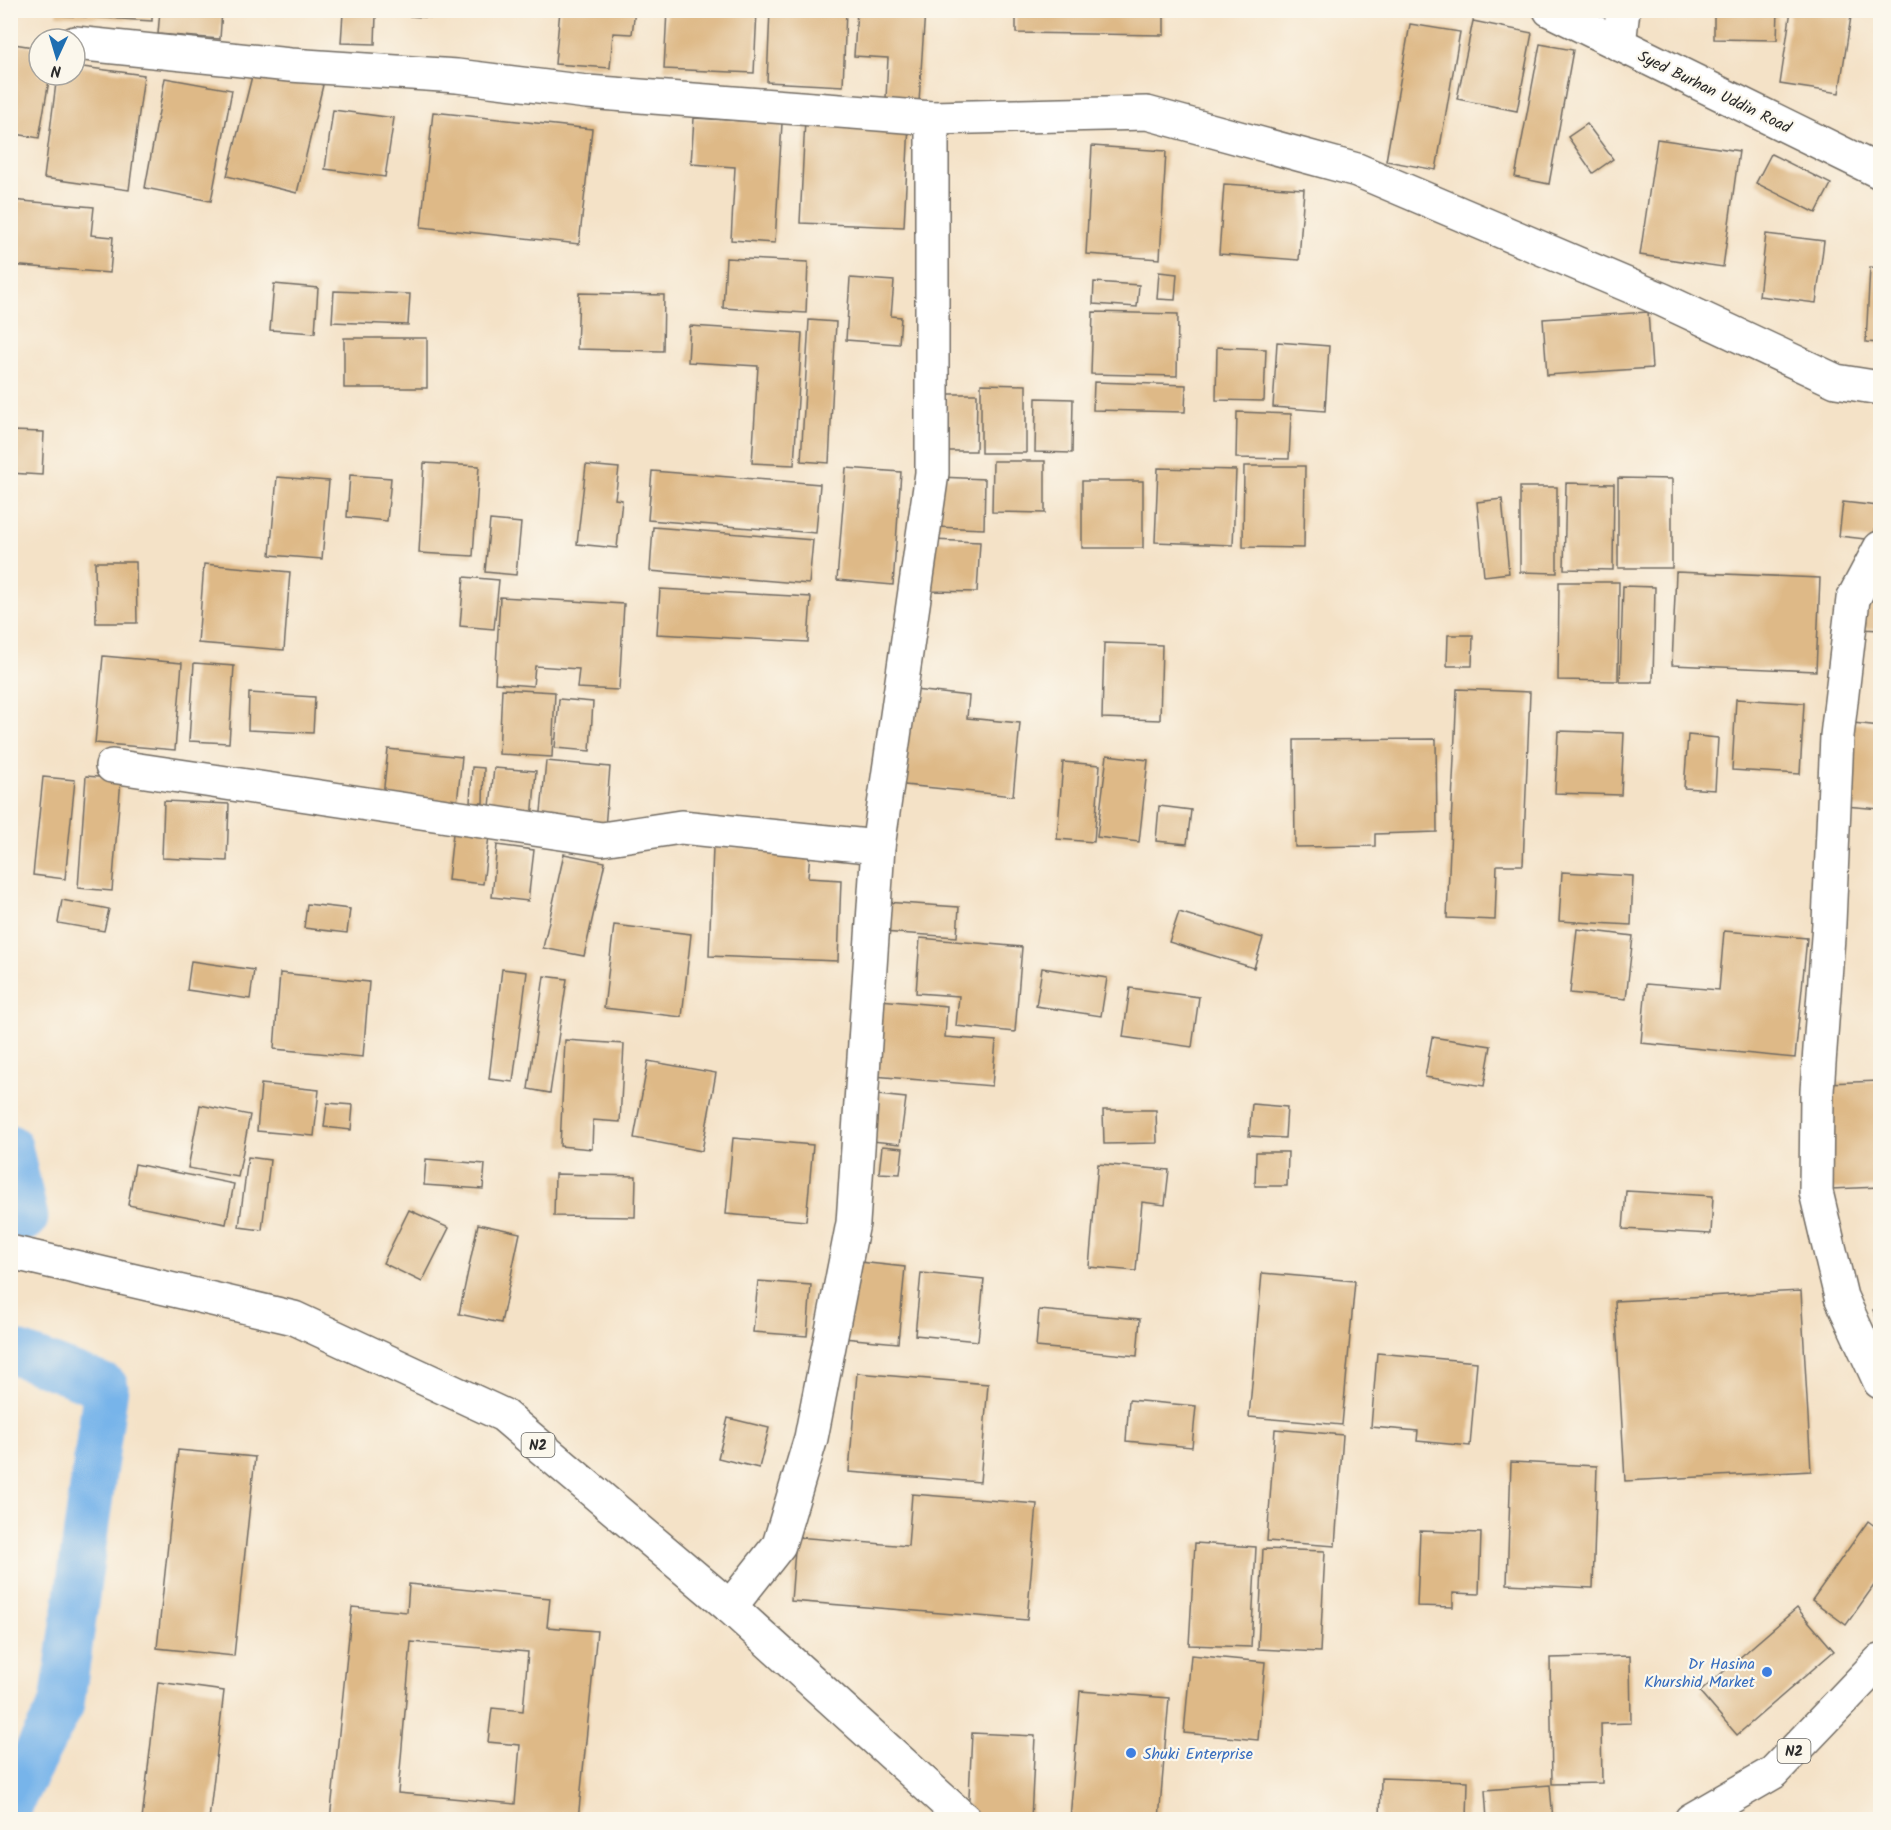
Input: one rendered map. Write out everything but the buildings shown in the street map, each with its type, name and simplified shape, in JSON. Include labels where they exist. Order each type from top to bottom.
[{"type":"main road","name":"Syed Burhan Uddin Road","points":[[1550,10],[1881,172]]},
{"type":"main road","points":[[1619,44],[1623,10]]},
{"type":"main road","points":[[87,44],[290,65],[457,76],[587,92],[932,118],[1147,113],[1357,170],[1663,300],[1836,381],[1881,388]]},
{"type":"main road","points":[[730,1607],[779,1545],[811,1438],[854,1222],[878,847],[932,473],[932,118]]},
{"type":"main road","points":[[1881,548],[1853,599],[1837,736],[1829,923],[1817,1091],[1816,1192],[1841,1297],[1881,1382]]},
{"type":"main road","points":[[112,766],[603,839],[681,827],[878,847]]},
{"type":"main road","name":"N2","points":[[10,1252],[294,1318],[503,1415],[730,1607],[965,1820]]},
{"type":"main road","name":"N2","points":[[1691,1820],[1774,1772],[1881,1661]]},
{"type":"waterway","points":[[10,1147],[26,1218]]},
{"type":"waterway","points":[[10,1351],[106,1387],[62,1704],[10,1804]]},
{"type":"place","name":"Dr Hasina Khurshid Market","points":[[1767,1672]]},
{"type":"place","name":"Shuki Enterprise","points":[[1131,1753]]}]
